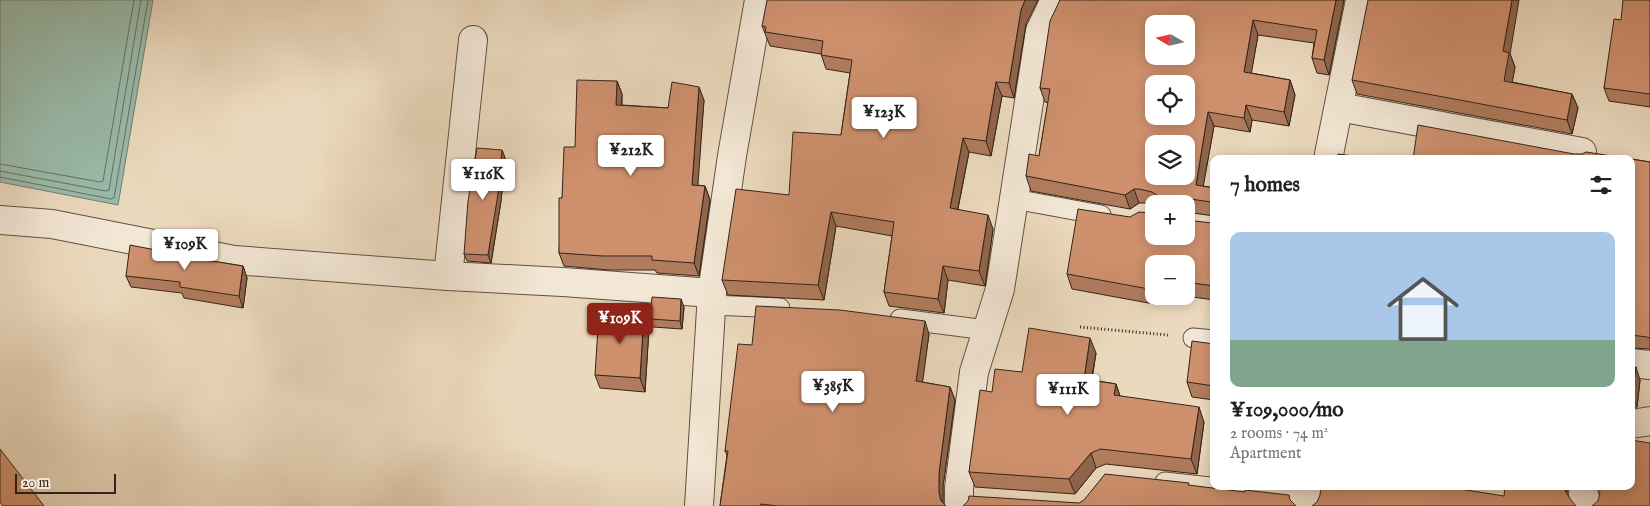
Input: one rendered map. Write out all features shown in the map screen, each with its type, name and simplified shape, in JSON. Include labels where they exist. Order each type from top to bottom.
[{"type":"street","points":[[699,506],[712,299],[732,156],[759,0]]},
{"type":"street","points":[[965,500],[974,372],[1000,289],[1040,31],[1055,0]]},
{"type":"street","points":[[1329,155],[1360,0]]},
{"type":"street","points":[[448,276],[473,40]]},
{"type":"street","points":[[1339,107],[1582,152]]},
{"type":"street","points":[[0,220],[52,224],[234,260],[448,276],[563,282],[712,299]]},
{"type":"street","points":[[1635,363],[1650,365]]},
{"type":"street","points":[[1635,423],[1650,421]]},
{"type":"street","points":[[1584,490],[1583,495],[1589,506]]},
{"type":"lane","points":[[1014,199],[1115,217]]},
{"type":"lane","points":[[712,299],[798,309]]},
{"type":"lane","points":[[884,316],[987,330]]},
{"type":"lane","points":[[1193,338],[1210,340]]},
{"type":"lane","points":[[1144,480],[1210,487]]},
{"type":"lane","points":[[1242,490],[1310,497]]},
{"type":"path","points":[[1080,327],[1193,338]]},
{"type":"water","points":[[0,0],[153,0],[118,205],[0,182]]},
{"type":"building","points":[[767,0],[1025,0],[1021,10],[1009,83],[996,82],[986,141],[963,138],[950,208],[988,215],[979,271],[943,266],[938,299],[884,292],[894,222],[831,212],[818,285],[722,280],[736,189],[789,195],[793,132],[841,135],[852,60],[821,55],[823,41],[765,32],[766,27],[762,26]]},
{"type":"building","points":[[1060,0],[1336,0],[1324,60],[1312,58],[1317,30],[1253,20],[1244,72],[1290,80],[1284,112],[1246,105],[1244,118],[1208,112],[1196,185],[1210,187],[1210,202],[1195,200],[1195,195],[1157,195],[1139,189],[1134,189],[1125,195],[1026,176],[1029,154],[1039,156],[1050,89],[1040,88],[1050,21]]},
{"type":"building","points":[[1368,0],[1512,0],[1503,51],[1509,53],[1504,81],[1572,94],[1567,120],[1352,80]]},
{"type":"building","points":[[1623,0],[1650,0],[1650,94],[1604,88],[1614,19],[1621,20]]},
{"type":"building","points":[[577,80],[617,81],[616,105],[668,108],[672,82],[699,87],[692,185],[705,186],[694,263],[652,260],[652,256],[603,256],[559,253],[559,198],[562,198],[564,147],[575,147]]},
{"type":"building","points":[[1418,125],[1574,154],[1586,152],[1605,155],[1414,155]]},
{"type":"building","points":[[477,148],[502,150],[498,194],[488,255],[464,254],[468,201]]},
{"type":"building","points":[[1635,160],[1650,162],[1650,338],[1635,336]]},
{"type":"building","points":[[1078,209],[1130,217],[1139,212],[1145,212],[1145,245],[1195,245],[1195,221],[1210,223],[1210,285],[1195,283],[1195,255],[1145,255],[1145,288],[1067,274]]},
{"type":"building","points":[[130,245],[161,251],[160,253],[243,266],[239,296],[180,287],[180,282],[126,276]]},
{"type":"building","points":[[652,297],[681,299],[680,321],[650,319]]},
{"type":"building","points":[[756,306],[840,310],[925,321],[916,381],[950,387],[939,473],[939,493],[941,501],[946,506],[778,506],[761,504],[760,506],[720,506],[728,451],[725,451],[738,344],[752,345]]},
{"type":"building","points":[[599,312],[644,314],[640,378],[595,375]]},
{"type":"building","points":[[1029,328],[1090,338],[1084,379],[1116,384],[1114,395],[1199,407],[1191,459],[1100,449],[1091,453],[1069,479],[969,472],[980,390],[992,392],[995,369],[1022,372]]},
{"type":"building","points":[[1192,341],[1210,343],[1210,385],[1187,382]]},
{"type":"building","points":[[1635,441],[1650,443],[1650,506],[1592,506],[1598,501],[1599,490],[1635,490]]},
{"type":"building","points":[[0,449],[44,506],[3,506],[0,502]]},
{"type":"building","points":[[1105,474],[1189,483],[1188,485],[1210,488],[1210,490],[1245,492],[1245,490],[1289,495],[1290,500],[1296,506],[963,506],[968,501],[969,496],[1079,503],[1084,500]]},
{"type":"building","points":[[1321,490],[1466,490],[1504,496],[1505,490],[1565,490],[1576,506],[1312,506],[1317,502]]}]
